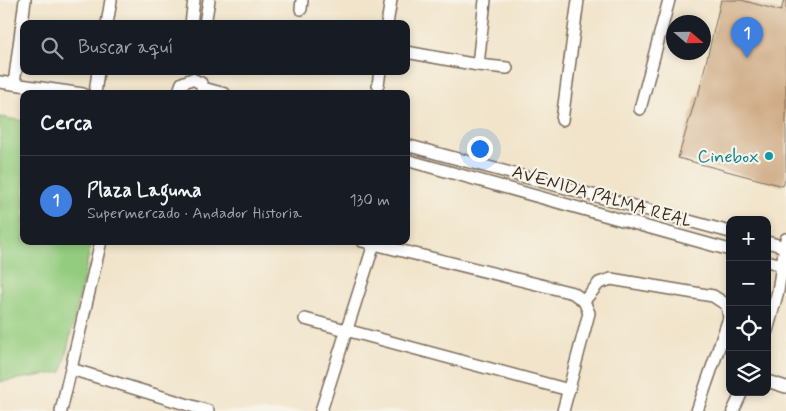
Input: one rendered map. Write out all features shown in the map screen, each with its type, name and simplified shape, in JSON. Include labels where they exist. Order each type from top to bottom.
[{"type":"street","points":[[23,20],[26,0]]},
{"type":"street","points":[[108,20],[111,0]]},
{"type":"street","points":[[192,20],[194,0]]},
{"type":"street","points":[[206,20],[208,0]]},
{"type":"street","points":[[388,20],[390,0]]},
{"type":"street","points":[[478,65],[485,0]]},
{"type":"street","points":[[562,120],[578,0]]},
{"type":"street","points":[[640,109],[669,0]]},
{"type":"street","points":[[14,84],[20,42]]},
{"type":"street","points":[[410,53],[478,65],[507,68]]},
{"type":"street","points":[[96,90],[97,75]]},
{"type":"street","points":[[180,88],[183,75]]},
{"type":"street","points":[[378,85],[379,75]]},
{"type":"street","points":[[180,88],[188,80],[216,90]]},
{"type":"street","points":[[0,82],[55,90]]},
{"type":"street","points":[[410,146],[726,231]]},
{"type":"street","name":"AVENIDA PALMA REAL","points":[[410,161],[726,249]]},
{"type":"street","points":[[600,214],[604,198]]},
{"type":"street","points":[[771,242],[785,243],[782,265],[782,292],[771,321]]},
{"type":"street","points":[[61,411],[100,245]]},
{"type":"street","points":[[321,411],[346,330],[367,245]]},
{"type":"street","points":[[380,245],[573,292],[584,300],[589,314],[563,411]]},
{"type":"street","points":[[771,262],[782,265]]},
{"type":"street","points":[[584,300],[600,283],[610,279],[713,296],[727,306],[729,318],[697,411]]},
{"type":"street","points":[[305,319],[570,390]]},
{"type":"street","points":[[71,369],[201,410]]},
{"type":"street","points":[[771,382],[786,387]]},
{"type":"street","points":[[733,411],[740,396]]},
{"type":"green space","points":[[0,117],[20,120],[20,245],[91,245],[62,372],[0,382]]},
{"type":"building","points":[[721,0],[741,0],[781,11],[784,0],[786,0],[786,177],[783,186],[678,158],[696,97],[698,96],[707,60],[711,60],[711,42]]},
{"type":"place","name":"Plaza Laguna","points":[[747,58]]},
{"type":"place","name":"Cinebox","points":[[769,156]]}]
